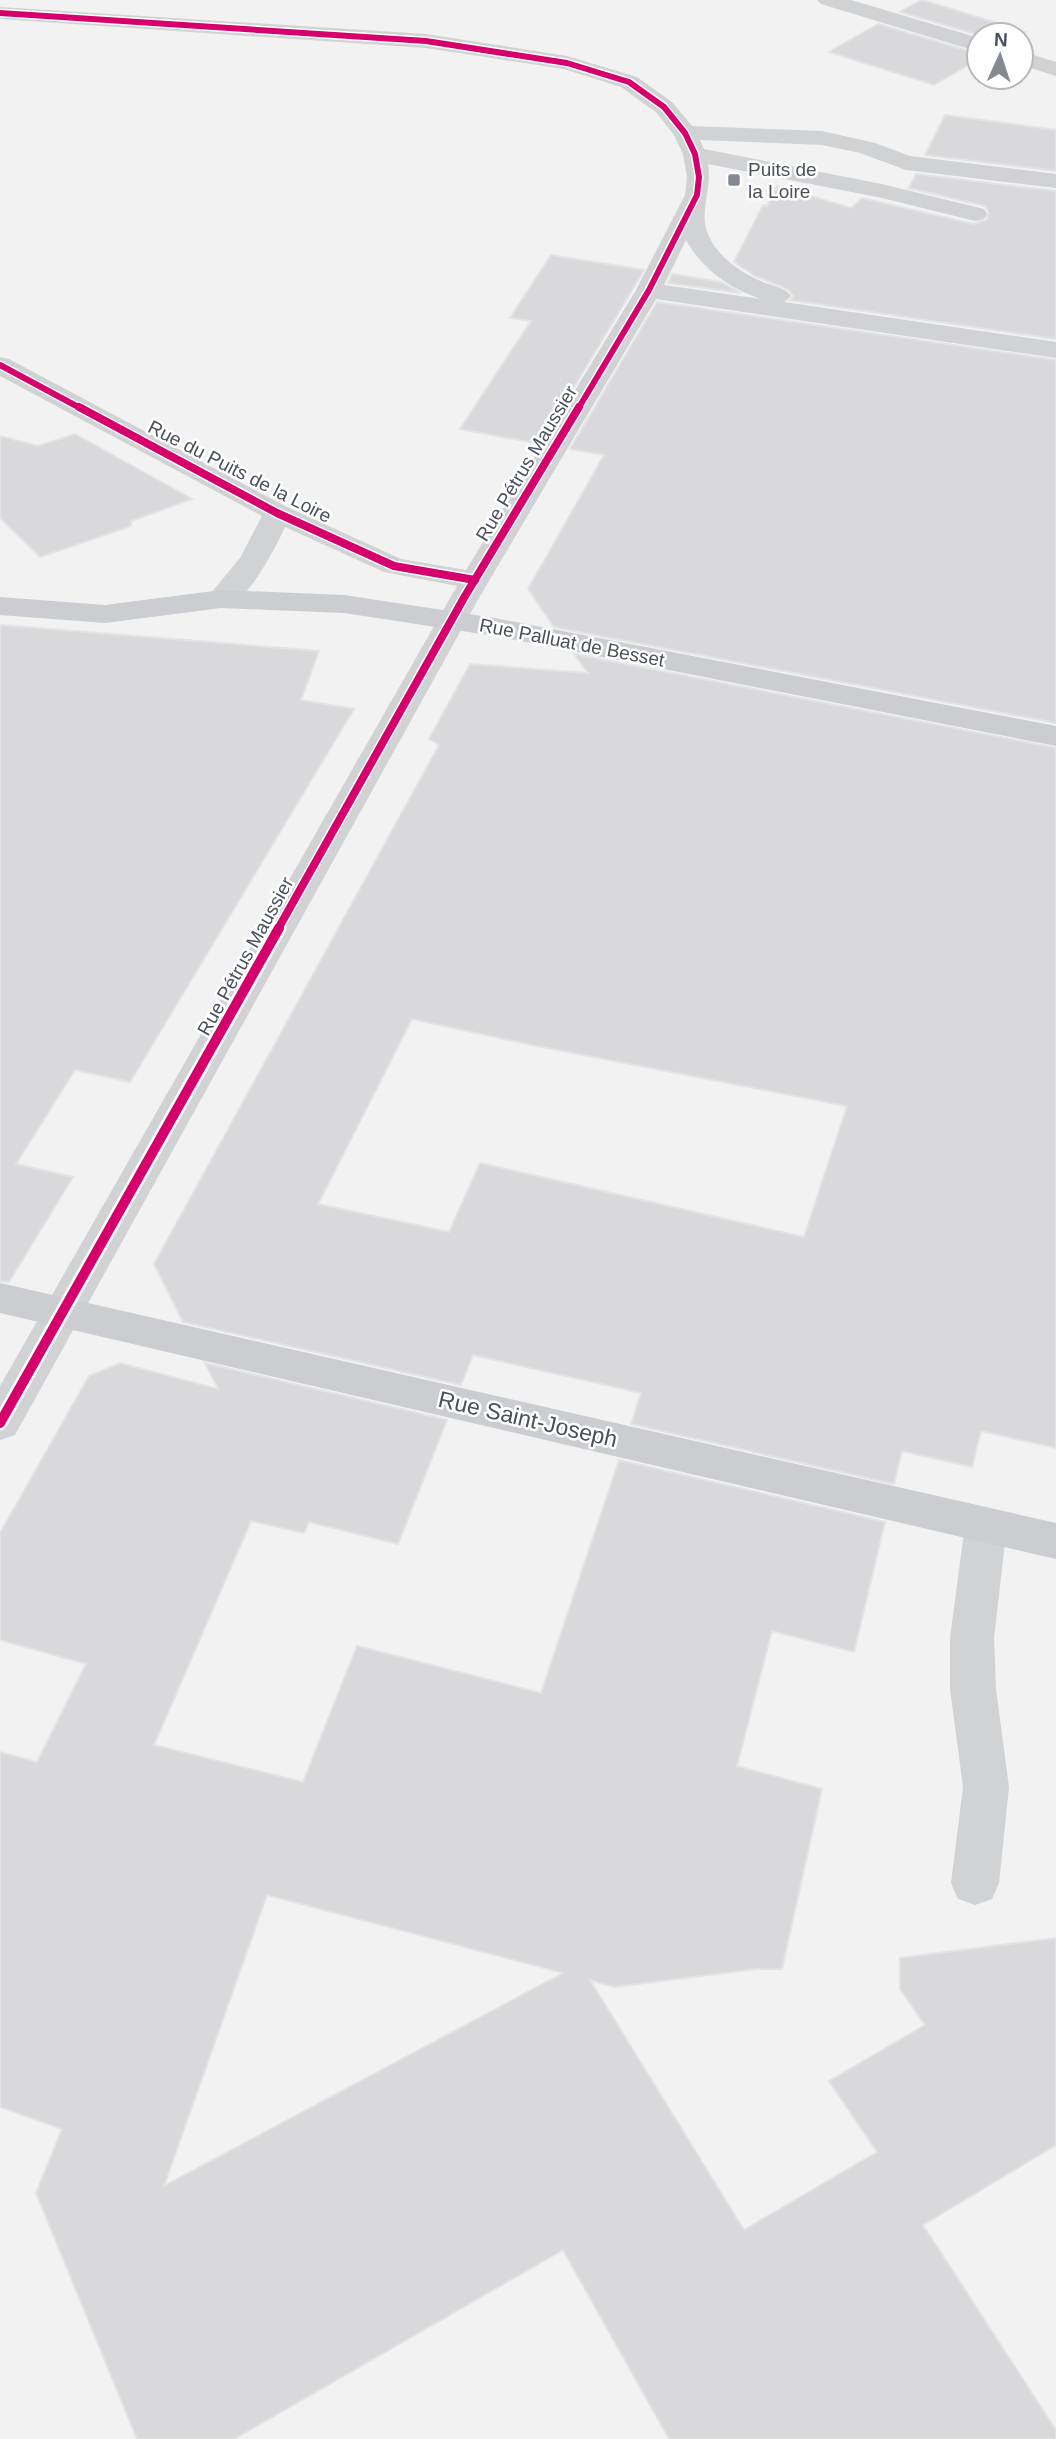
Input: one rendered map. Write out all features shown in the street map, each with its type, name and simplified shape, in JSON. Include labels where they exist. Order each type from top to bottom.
[{"type":"main road","name":"Rue Palluat de Besset","points":[[0,606],[105,614],[221,599],[344,604],[453,620],[1056,736]]},
{"type":"main road","name":"Rue Saint-Joseph","points":[[0,1298],[1056,1541]]},
{"type":"street","points":[[828,0],[965,42]]},
{"type":"street","points":[[0,13],[426,41],[566,63],[629,82],[664,107],[690,144],[975,214]]},
{"type":"street","points":[[1035,62],[1056,69]]},
{"type":"street","points":[[690,144],[822,138],[867,148],[905,163],[1056,181]]},
{"type":"street","name":"Rue Pétrus Maussier","points":[[0,1423],[475,580],[649,290],[697,195],[699,177],[690,144]]},
{"type":"street","points":[[697,195],[693,227],[706,254],[728,274],[766,293],[895,327]]},
{"type":"street","points":[[649,290],[1056,351]]},
{"type":"street","name":"Rue du Puits de la Loire","points":[[0,365],[277,513],[394,566],[475,580]]},
{"type":"street","points":[[221,599],[241,579],[277,513]]},
{"type":"street","points":[[975,1883],[986,1787],[973,1689],[972,1638],[986,1525]]},
{"type":"building","points":[[923,0],[990,21],[965,21],[965,31],[900,12]]},
{"type":"building","points":[[878,24],[965,50],[965,67],[934,85],[829,52]]},
{"type":"building","points":[[945,115],[1056,130],[1056,171],[925,155]]},
{"type":"building","points":[[916,174],[1056,191],[1056,339],[790,300],[794,296],[787,289],[755,276],[734,262],[763,205],[767,206],[777,186],[851,208],[862,198],[974,224],[986,220],[989,213],[985,206],[909,188]]},
{"type":"building","points":[[551,255],[644,270],[540,444],[460,429],[531,321],[510,318]]},
{"type":"building","points":[[672,274],[721,282],[741,293],[668,283]]},
{"type":"building","points":[[657,302],[1056,360],[1056,723],[554,627],[528,589],[604,455],[570,449]]},
{"type":"building","points":[[75,434],[192,499],[131,521],[131,526],[40,557],[0,518],[0,436],[38,446]]},
{"type":"building","points":[[0,625],[319,651],[301,700],[354,709],[130,1082],[75,1070],[16,1164],[73,1177],[9,1282],[0,1281]]},
{"type":"building","points":[[574,654],[1056,748],[1056,1448],[981,1431],[972,1467],[902,1451],[894,1484],[631,1424],[641,1393],[473,1355],[461,1385],[183,1322],[154,1264],[439,745],[429,739],[470,664],[588,673]],"holes":[[[412,1019],[847,1106],[804,1237],[480,1163],[449,1232],[318,1204]]]},
{"type":"building","points":[[120,1363],[218,1389],[205,1363],[447,1420],[398,1544],[309,1522],[304,1533],[251,1521],[154,1745],[303,1782],[357,1646],[541,1693],[619,1460],[885,1522],[854,1652],[772,1631],[737,1766],[822,1789],[782,1969],[756,1969],[614,1987],[590,1980],[744,2230],[877,2152],[829,2081],[925,2025],[900,1989],[900,1958],[1056,1938],[1056,2145],[923,2225],[1056,2430],[1056,2439],[669,2439],[563,2250],[234,2439],[137,2439],[36,2193],[62,2129],[0,2107],[0,1752],[37,1762],[86,1664],[0,1640],[0,1533],[89,1376]],"holes":[[[267,1895],[563,1973],[164,2186]]]},
{"type":"cycle path","points":[[0,13],[426,41],[567,63],[629,82],[664,107],[685,133],[695,154],[699,177],[697,195],[649,290],[465,596],[0,1423]]},
{"type":"cycle path","points":[[0,365],[277,513],[394,566],[475,580]]},
{"type":"place","name":"Puits de la Loire","points":[[734,180]]}]
